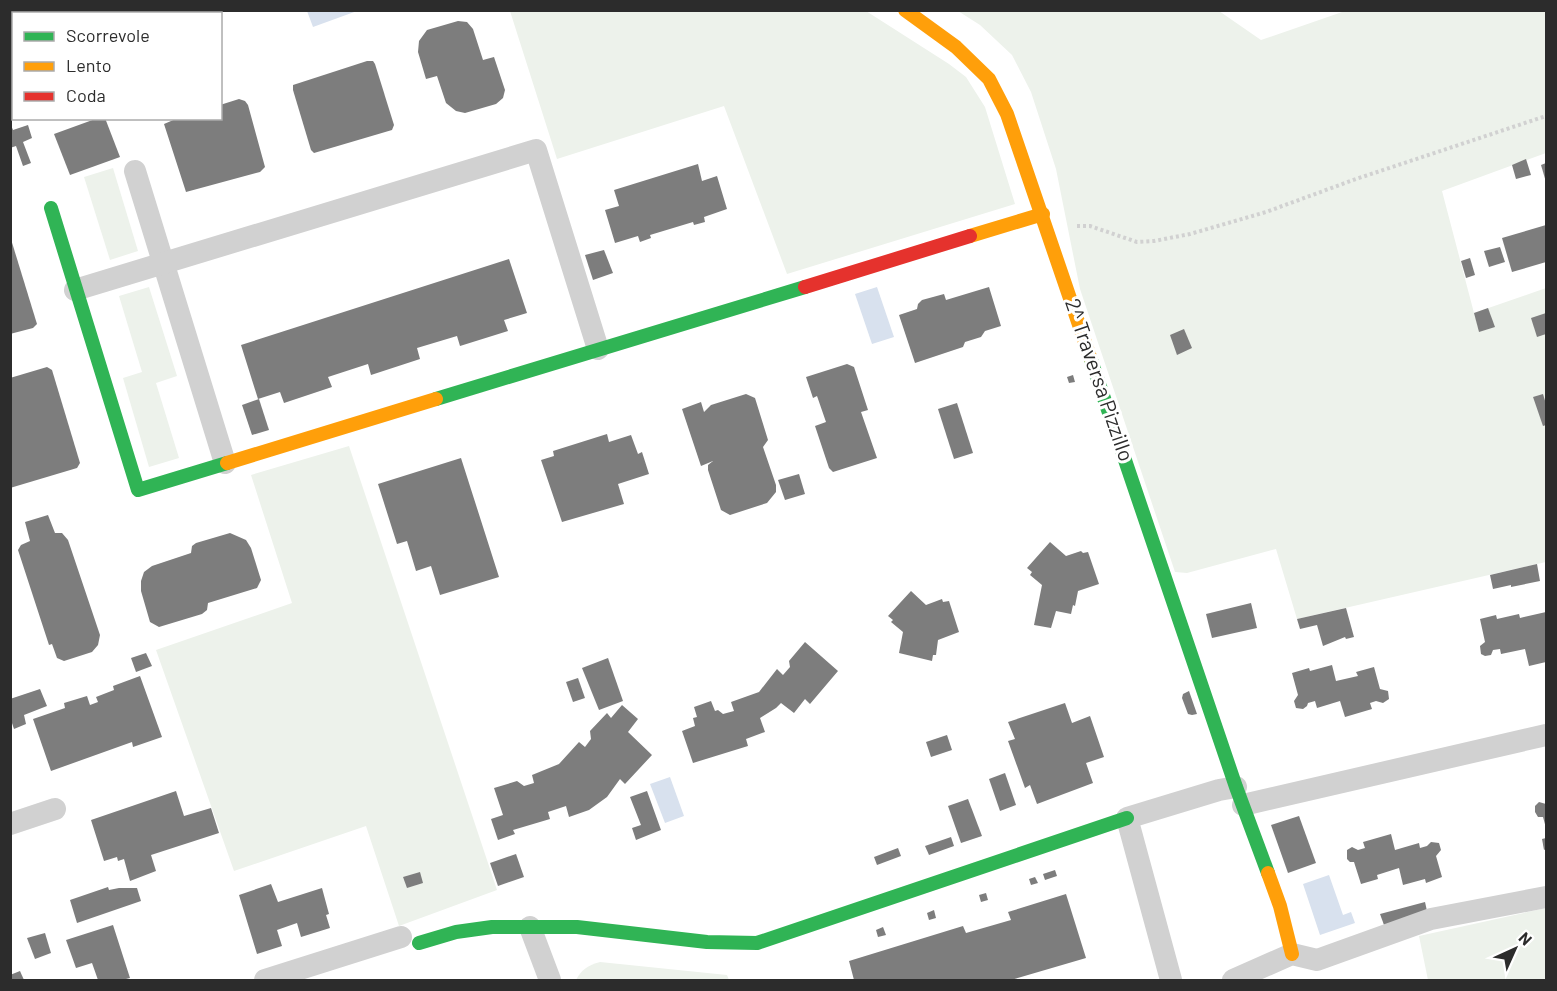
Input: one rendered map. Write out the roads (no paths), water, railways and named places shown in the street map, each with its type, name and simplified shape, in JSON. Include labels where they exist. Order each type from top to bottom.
[{"type":"street","name":"2^ Traversa Pizzillo","points":[[904,10],[956,47],[989,79],[1007,114],[1240,796],[1280,906],[1292,954]]},
{"type":"street","points":[[75,290],[536,150],[598,349]]},
{"type":"street","points":[[135,171],[225,463]]},
{"type":"street","points":[[51,208],[138,490],[1043,214]]},
{"type":"street","points":[[265,981],[410,940],[492,927],[578,927],[706,942],[757,943],[1127,818],[1219,790],[1240,796],[1546,735]]},
{"type":"street","points":[[10,824],[55,809]]},
{"type":"street","points":[[1127,818],[1171,981]]},
{"type":"street","points":[[1233,981],[1292,954],[1317,960],[1431,919],[1546,897]]},
{"type":"street","points":[[530,927],[550,981]]}]
